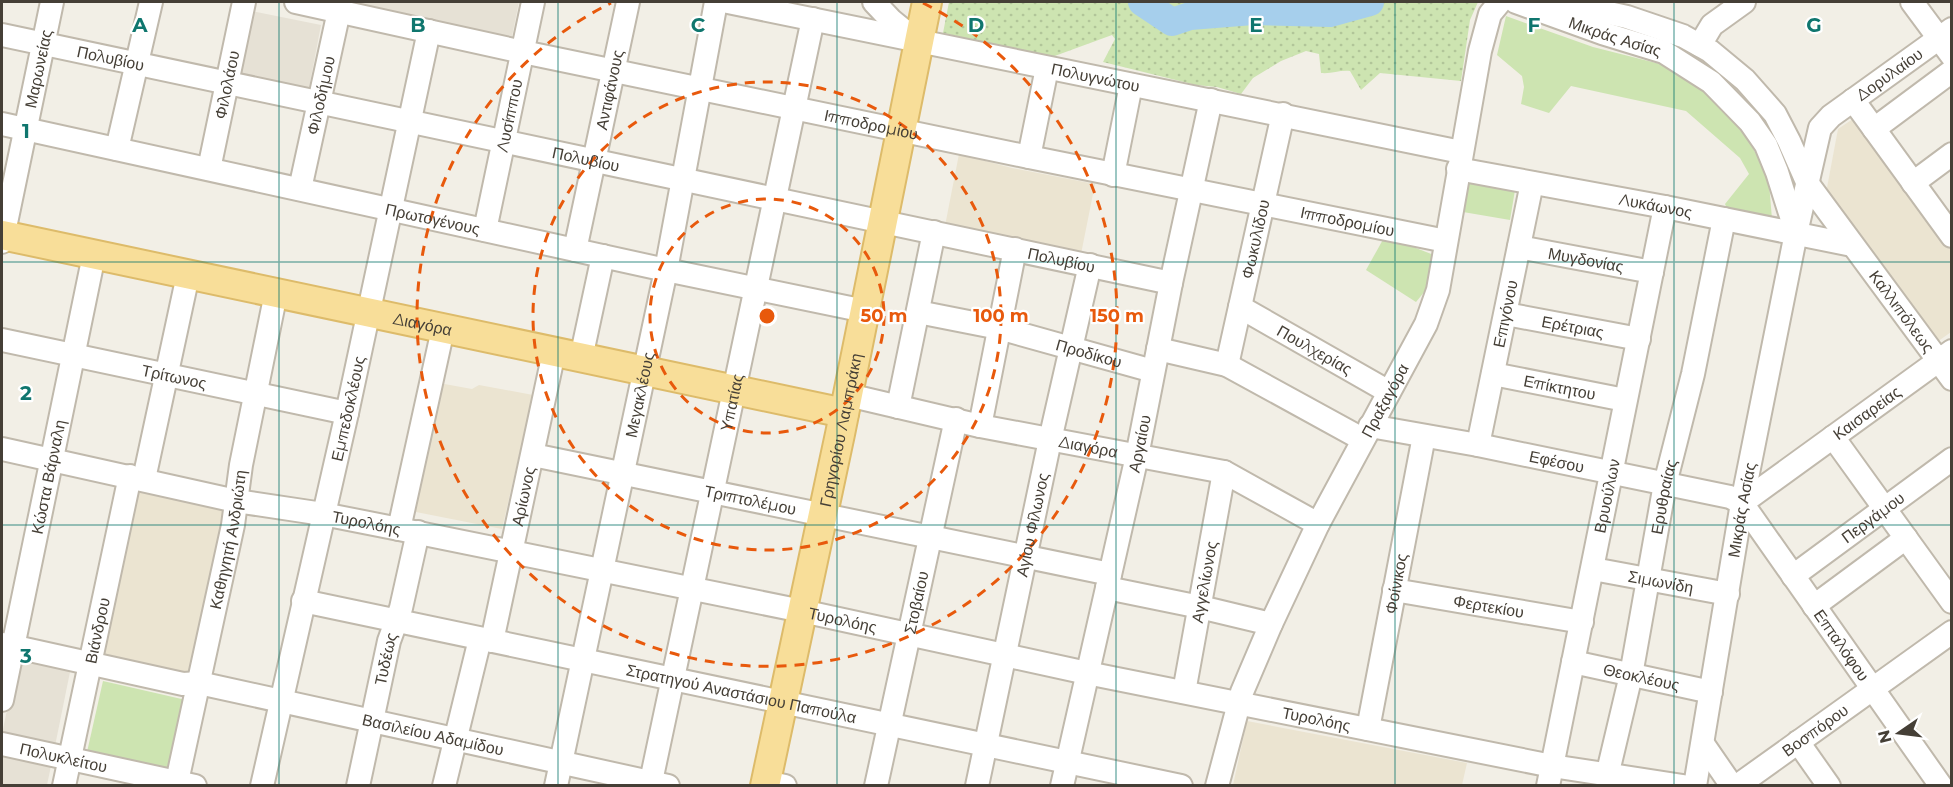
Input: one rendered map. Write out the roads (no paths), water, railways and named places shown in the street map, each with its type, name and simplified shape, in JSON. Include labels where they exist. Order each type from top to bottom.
[{"type":"main road","name":"Γρηγορίου Λαμπράκη","points":[[772,784],[782,702],[846,404],[927,2]]},
{"type":"main road","name":"Διαγόρα","points":[[2,238],[94,255],[735,390],[846,404]]},
{"type":"street","name":"Μαρωνείας","points":[[2,238],[52,2]]},
{"type":"street","points":[[117,149],[151,2]]},
{"type":"street","name":"Φιλολάου","points":[[208,169],[244,2]]},
{"type":"street","name":"Ιπποδρομίου","points":[[296,2],[340,6],[429,31],[523,52],[614,69],[1262,206],[1446,241]]},
{"type":"street","name":"Λυσίππου","points":[[485,230],[533,2]]},
{"type":"street","name":"Αντιφάνους","points":[[575,250],[628,2]]},
{"type":"street","name":"Μεγακλέους","points":[[556,786],[666,270],[716,2]]},
{"type":"street","name":"Πολυγνώτου","points":[[728,2],[1282,114],[1460,160]]},
{"type":"street","points":[[874,2],[891,20],[919,42]]},
{"type":"street","name":"Πραξαγόρα","points":[[1217,786],[1246,681],[1271,624],[1318,525],[1431,313],[1438,290],[1485,30],[1490,14],[1500,2]]},
{"type":"street","name":"Μικράς Ασίας","points":[[1516,2],[1602,33],[1664,52],[1711,82],[1750,122],[1766,145],[1796,233]]},
{"type":"street","name":"Μικράς Ασίας","points":[[1559,2],[1630,9],[1700,45],[1731,68],[1768,104],[1789,141],[1808,184]]},
{"type":"street","points":[[1700,45],[1709,28],[1744,2]]},
{"type":"street","points":[[1912,2],[1947,41]]},
{"type":"street","name":"Φιλοδήμου","points":[[300,189],[340,6]]},
{"type":"street","name":"Υπατίας","points":[[657,784],[674,679],[813,19]]},
{"type":"street","name":"Εμπεδοκλέους","points":[[262,786],[429,31]]},
{"type":"street","name":"Πολυβίου","points":[[2,35],[1171,283]]},
{"type":"street","name":"Δορυλαίου","points":[[1827,120],[1853,100],[1947,41]]},
{"type":"street","points":[[1029,157],[1047,68]]},
{"type":"street","points":[[1874,129],[1952,72]]},
{"type":"street","points":[[1113,175],[1131,84]]},
{"type":"street","name":"Αργαίου","points":[[1062,786],[1137,456],[1171,283],[1211,100]]},
{"type":"street","points":[[1853,100],[1913,183],[1948,225]]},
{"type":"street","name":"Φωκυλίδου","points":[[1227,365],[1282,114]]},
{"type":"street","name":"Μικράς Ασίας","points":[[1695,786],[1742,503],[1796,233],[1819,132],[1827,120]]},
{"type":"street","name":"Πρωτογένους","points":[[2,124],[666,270],[865,311]]},
{"type":"street","points":[[1913,183],[1952,154]]},
{"type":"street","name":"Λυκάωνος","points":[[1460,160],[1532,183],[1852,245]]},
{"type":"street","name":"Επιγόνου","points":[[1478,445],[1532,183]]},
{"type":"street","name":"Καλλιπόλεως","points":[[1808,184],[1852,245],[1945,356],[1952,379]]},
{"type":"street","name":"Βρυούλων","points":[[1550,776],[1665,207]]},
{"type":"street","name":"Ερυθραίας","points":[[1607,776],[1631,675],[1665,484],[1693,374],[1724,219]]},
{"type":"street","points":[[898,407],[934,232]]},
{"type":"street","name":"Μυγδονίας","points":[[1519,247],[1652,272]]},
{"type":"street","points":[[980,426],[1015,249]]},
{"type":"street","name":"Κώστα Βάρναλη","points":[[2,700],[7,645],[52,459],[94,255]]},
{"type":"street","name":"Αρίωνος","points":[[444,786],[456,738],[512,552],[532,455],[603,256]]},
{"type":"street","name":"Αγίου Φίλωνος","points":[[977,786],[1050,440],[1090,265]]},
{"type":"street","name":"Βιάνδρου","points":[[64,786],[91,662],[137,477],[166,375],[188,275]]},
{"type":"street","name":"Καθηγητή Ανδριώτη","points":[[183,784],[199,683],[233,525],[254,394],[276,293]]},
{"type":"street","name":"Πουλχερίας","points":[[1240,307],[1389,392]]},
{"type":"street","name":"Προδίκου","points":[[918,312],[999,328],[1071,349],[1155,360],[1227,365],[1366,432]]},
{"type":"street","name":"Ερέτριας","points":[[1506,314],[1639,339]]},
{"type":"street","name":"Τυδέως","points":[[358,786],[389,640],[396,621],[408,530],[443,328]]},
{"type":"street","name":"Τρίτωνος","points":[[2,340],[346,413]]},
{"type":"street","name":"Καισαρείας","points":[[1742,503],[1945,356]]},
{"type":"street","name":"Επίκτητου","points":[[1493,374],[1625,400]]},
{"type":"street","name":"Διαγόρα","points":[[846,404],[898,407],[1050,440],[1224,472],[1318,525]]},
{"type":"street","name":"Στοβαίου","points":[[876,786],[956,419]]},
{"type":"street","name":"Εφέσου","points":[[1366,432],[1424,436],[1478,445],[1730,497],[1742,503]]},
{"type":"street","name":"Φοίνικος","points":[[1368,729],[1424,436]]},
{"type":"street","points":[[1833,437],[1952,602]]},
{"type":"street","name":"Τυρολόης","points":[[2,449],[137,477],[236,501],[408,530],[802,611],[1087,673],[1368,729],[1550,776],[1607,776],[1683,786]]},
{"type":"street","points":[[1754,449],[1766,470],[1774,474],[1783,473]]},
{"type":"street","name":"Τριπτολέμου","points":[[532,455],[1025,557],[1200,607],[1271,624]]},
{"type":"street","name":"Περγάμου","points":[[1793,576],[1952,459]]},
{"type":"street","name":"Αγγελίωνος","points":[[1184,692],[1224,472]]},
{"type":"street","name":"Επταλόφου","points":[[1742,503],[1941,786]]},
{"type":"street","points":[[1735,548],[1749,540],[1766,536]]},
{"type":"street","points":[[1814,606],[1906,538]]},
{"type":"street","name":"Σιμωνίδη","points":[[1593,569],[1728,594]]},
{"type":"street","name":"Φερτεκίου","points":[[1394,590],[1582,622]]},
{"type":"street","name":"Στρατηγού Αναστάσιου Παπούλα","points":[[303,601],[1181,786]]},
{"type":"street","name":"Βοσπόρου","points":[[1737,786],[1952,632]]},
{"type":"street","name":"Βασιλείου Αδαμίδου","points":[[7,645],[183,684],[199,683],[657,784]]},
{"type":"street","name":"Θεοκλέους","points":[[1573,662],[1711,692]]},
{"type":"street","points":[[1798,742],[1829,786]]},
{"type":"street","name":"Πολυκλείτου","points":[[2,744],[183,784]]},
{"type":"street","points":[[1703,744],[1732,786]]},
{"type":"waterway","points":[[1142,2],[1172,22],[1190,16],[1253,11],[1330,13],[1370,2]]}]
